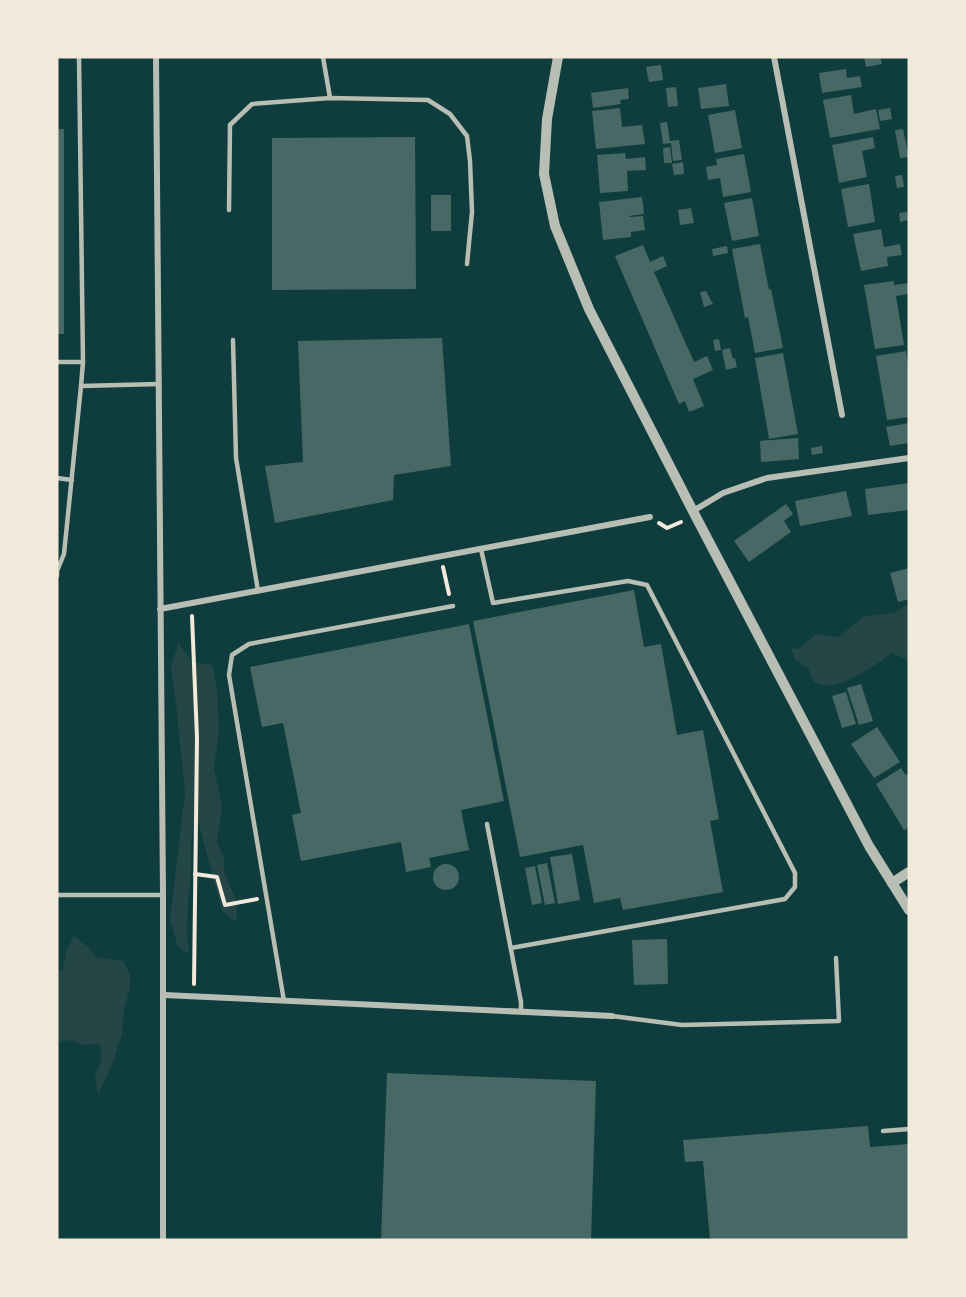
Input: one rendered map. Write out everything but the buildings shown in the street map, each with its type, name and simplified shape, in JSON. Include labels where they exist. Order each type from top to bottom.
[{"type":"street","points":[[156,57],[164,995],[163,1240]]},
{"type":"street","points":[[558,57],[547,119],[544,174],[555,226],[589,309],[869,846],[909,910]]},
{"type":"street","points":[[774,57],[842,415]]},
{"type":"street","points":[[694,514],[723,494],[767,478],[909,458]]},
{"type":"street","points":[[160,609],[650,517]]},
{"type":"street","points":[[892,883],[909,872]]},
{"type":"street","points":[[164,995],[612,1016]]},
{"type":"lane","points":[[57,576],[64,554],[83,363],[79,57]]},
{"type":"lane","points":[[323,57],[330,98]]},
{"type":"lane","points":[[229,210],[230,125],[252,104],[330,98],[428,100],[450,114],[467,136],[472,212],[467,264]]},
{"type":"lane","points":[[233,340],[236,458],[258,591]]},
{"type":"lane","points":[[57,362],[83,363]]},
{"type":"lane","points":[[81,386],[159,384]]},
{"type":"lane","points":[[57,478],[72,480]]},
{"type":"lane","points":[[482,549],[493,603],[628,581],[647,585],[795,873],[795,887],[784,899],[511,948]]},
{"type":"lane","points":[[284,1001],[229,675],[232,655],[249,644],[453,606]]},
{"type":"lane","points":[[487,824],[522,1002],[521,1012]]},
{"type":"lane","points":[[57,895],[163,895]]},
{"type":"lane","points":[[612,1016],[682,1025],[839,1022],[836,958]]},
{"type":"lane","points":[[883,1131],[909,1129]]},
{"type":"path","points":[[650,517],[667,528],[694,514]]},
{"type":"path","points":[[441,557],[453,606]]},
{"type":"path","points":[[192,602],[197,738],[194,996]]},
{"type":"path","points":[[195,874],[217,877],[225,905],[266,897]]},
{"type":"shaded area","points":[[905,605],[909,606],[909,661],[892,653],[849,680],[823,685],[814,682],[808,668],[795,660],[791,648],[799,649],[816,634],[839,637],[864,616],[895,613]]},
{"type":"shaded area","points":[[178,644],[193,662],[212,665],[217,689],[219,732],[214,768],[222,807],[217,842],[224,858],[224,872],[237,903],[236,922],[222,911],[195,809],[188,903],[189,954],[178,947],[170,920],[185,793],[171,668]]},
{"type":"shaded area","points":[[74,936],[96,957],[123,961],[130,974],[130,989],[124,1009],[122,1034],[111,1068],[98,1093],[95,1076],[102,1059],[100,1044],[84,1045],[69,1040],[57,1043],[57,971],[63,970],[66,952]]}]
